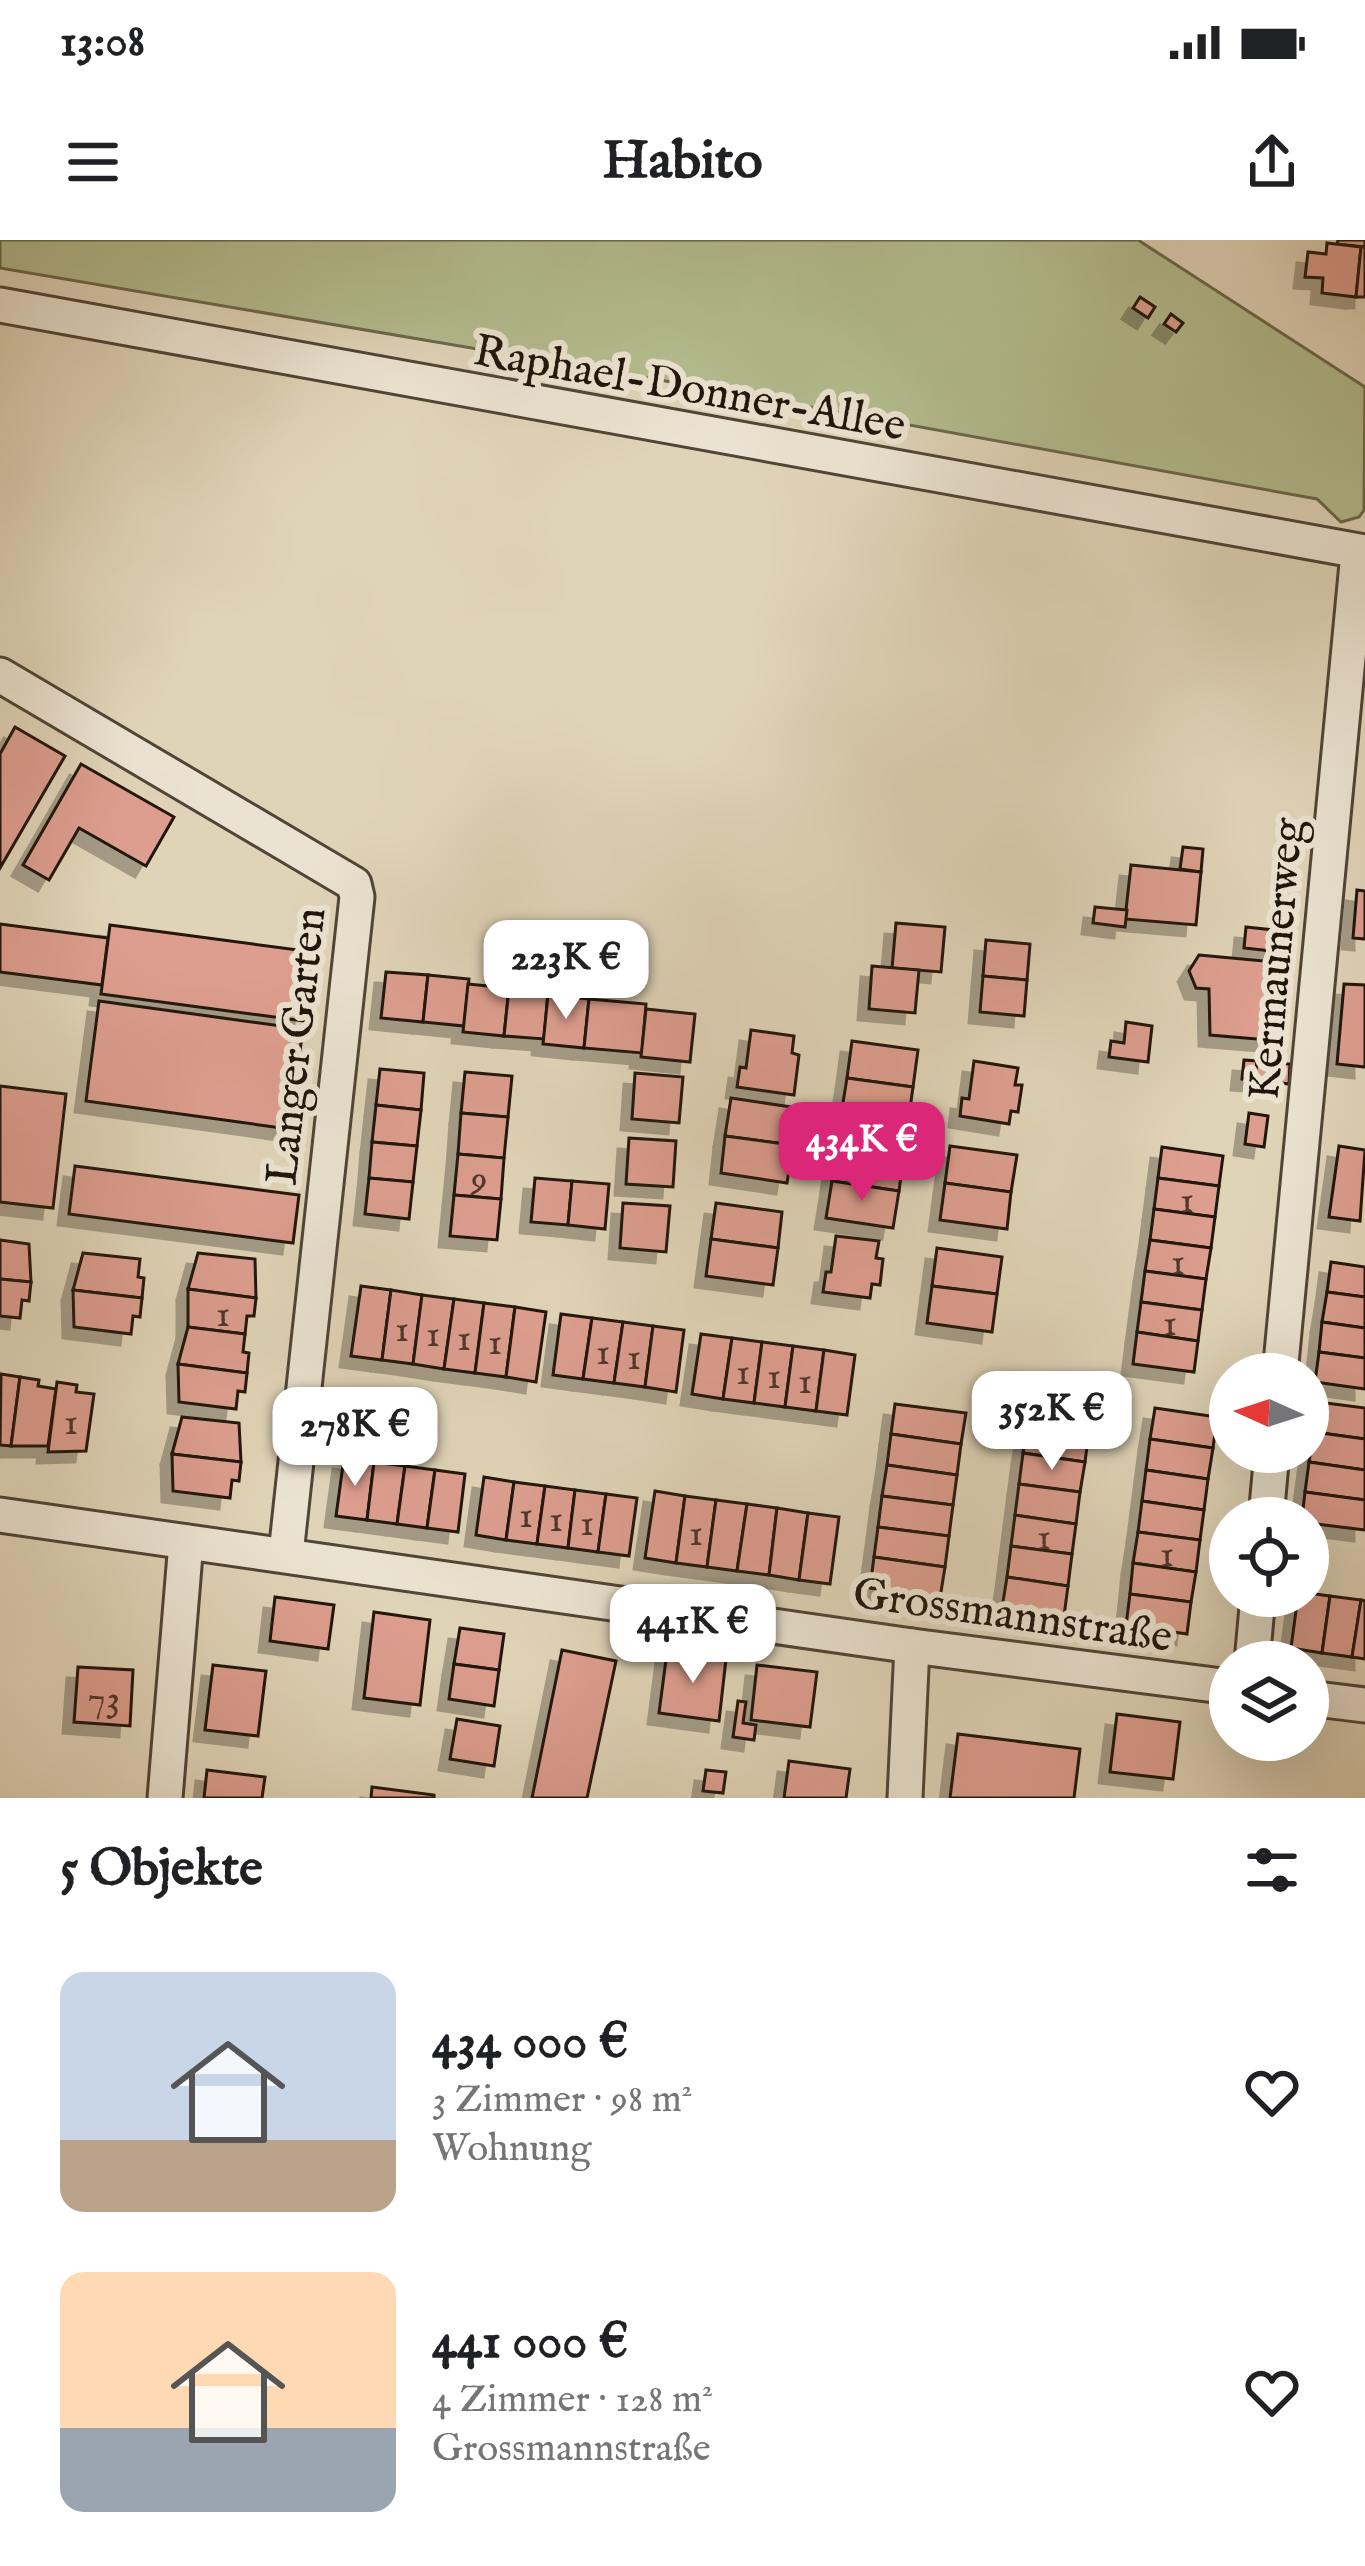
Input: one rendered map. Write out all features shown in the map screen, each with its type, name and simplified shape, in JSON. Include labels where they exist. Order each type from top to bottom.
[{"type":"street","name":"Raphael-Donner-Allee","points":[[0,305],[1361,553]]},
{"type":"street","name":"Kermaunerweg","points":[[1282,1353],[1361,553]]},
{"type":"street","name":"Langer Garten","points":[[0,675],[354,884],[357,896],[286,1554]]},
{"type":"street","name":"Grossmannstraße","points":[[0,1516],[1209,1685]]},
{"type":"street","points":[[165,1798],[185,1542]]},
{"type":"street","points":[[905,1798],[912,1646]]},
{"type":"street","points":[[1329,1701],[1365,1705]]},
{"type":"green space","points":[[0,240],[1138,240],[1365,387],[1364,510],[1359,517],[1341,522],[1317,499],[695,386],[0,268]]},
{"type":"building","points":[[1338,240],[1365,240],[1365,247],[1337,244]]},
{"type":"building","points":[[1327,243],[1361,247],[1356,297],[1322,293],[1323,278],[1305,277],[1308,252],[1326,254]]},
{"type":"building","points":[[1361,247],[1365,247],[1365,297],[1356,297]]},
{"type":"building","points":[[1140,297],[1155,307],[1148,318],[1133,308]]},
{"type":"building","points":[[1171,314],[1183,323],[1176,332],[1164,324]]},
{"type":"building","points":[[15,727],[65,756],[0,868],[0,754]]},
{"type":"building","points":[[81,764],[174,817],[146,866],[79,828],[49,880],[23,865]]},
{"type":"building","points":[[1183,847],[1203,849],[1201,872],[1180,869]]},
{"type":"building","points":[[1131,865],[1201,872],[1196,925],[1125,919]]},
{"type":"building","points":[[1357,890],[1365,891],[1365,939],[1353,938]]},
{"type":"building","points":[[1095,907],[1127,910],[1125,927],[1093,923]]},
{"type":"building","points":[[896,923],[945,927],[941,972],[892,968]]},
{"type":"building","points":[[0,924],[108,938],[102,985],[0,972]]},
{"type":"building","points":[[110,925],[313,952],[304,1021],[101,994]]},
{"type":"building","points":[[1246,927],[1283,931],[1281,952],[1244,948]]},
{"type":"building","points":[[986,940],[1030,944],[1027,980],[983,976]]},
{"type":"building","points":[[1199,955],[1275,962],[1268,1040],[1210,1035],[1209,989],[1196,988],[1189,971]]},
{"type":"building","points":[[872,966],[919,970],[915,1013],[869,1009]]},
{"type":"building","points":[[386,972],[428,975],[423,1022],[381,1018]]},
{"type":"building","points":[[428,975],[469,979],[464,1026],[423,1022]]},
{"type":"building","points":[[983,976],[1027,980],[1024,1016],[980,1012]]},
{"type":"building","points":[[468,984],[509,988],[504,1036],[463,1032]]},
{"type":"building","points":[[1344,984],[1365,985],[1365,1067],[1337,1064]]},
{"type":"building","points":[[509,988],[548,992],[544,1039],[504,1036]]},
{"type":"building","points":[[548,995],[589,999],[584,1048],[543,1044]]},
{"type":"building","points":[[589,999],[646,1004],[642,1053],[584,1048]]},
{"type":"building","points":[[99,1001],[303,1029],[289,1129],[86,1101]]},
{"type":"building","points":[[646,1009],[695,1014],[690,1062],[641,1057]]},
{"type":"building","points":[[1126,1022],[1152,1026],[1148,1062],[1109,1057],[1111,1041],[1124,1043]]},
{"type":"building","points":[[751,1030],[794,1036],[792,1053],[799,1055],[794,1095],[737,1087],[740,1067],[746,1068]]},
{"type":"building","points":[[852,1041],[918,1050],[913,1087],[847,1078]]},
{"type":"building","points":[[1244,1060],[1257,1061],[1255,1080],[1242,1079]]},
{"type":"building","points":[[974,1061],[1018,1068],[1015,1085],[1022,1085],[1018,1112],[1011,1111],[1009,1124],[960,1116],[962,1098],[969,1099]]},
{"type":"building","points":[[1257,1061],[1290,1064],[1289,1084],[1255,1080]]},
{"type":"building","points":[[380,1069],[424,1073],[421,1110],[376,1105]]},
{"type":"building","points":[[465,1072],[512,1076],[508,1117],[461,1113]]},
{"type":"building","points":[[635,1073],[683,1077],[679,1123],[632,1119]]},
{"type":"building","points":[[847,1078],[913,1087],[908,1124],[841,1115]]},
{"type":"building","points":[[0,1086],[66,1094],[53,1208],[0,1202]]},
{"type":"building","points":[[731,1098],[798,1108],[793,1145],[725,1136]]},
{"type":"building","points":[[376,1105],[421,1110],[417,1146],[372,1142]]},
{"type":"building","points":[[461,1113],[508,1117],[504,1158],[458,1154]]},
{"type":"building","points":[[1249,1113],[1268,1116],[1264,1147],[1245,1144]]},
{"type":"building","points":[[725,1136],[793,1145],[787,1183],[721,1173]]},
{"type":"building","points":[[629,1138],[676,1141],[673,1187],[626,1184]]},
{"type":"building","points":[[372,1142],[417,1146],[413,1182],[369,1178]]},
{"type":"building","points":[[837,1144],[904,1154],[899,1191],[832,1181]]},
{"type":"building","points":[[950,1146],[1017,1155],[1011,1192],[945,1183]]},
{"type":"building","points":[[1339,1146],[1365,1150],[1360,1221],[1329,1217]]},
{"type":"building","points":[[1162,1147],[1223,1156],[1219,1186],[1158,1178]]},
{"type":"building","points":[[458,1154],[504,1158],[501,1199],[454,1195]]},
{"type":"building","points":[[75,1166],[299,1195],[293,1243],[69,1214]]},
{"type":"building","points":[[369,1178],[413,1182],[409,1219],[365,1214]]},
{"type":"building","points":[[535,1178],[572,1181],[568,1225],[531,1222]]},
{"type":"building","points":[[1158,1178],[1219,1186],[1215,1217],[1154,1209]]},
{"type":"building","points":[[572,1181],[609,1184],[605,1229],[568,1225]]},
{"type":"building","points":[[832,1181],[899,1191],[893,1228],[826,1218]]},
{"type":"building","points":[[945,1183],[1011,1192],[1007,1229],[940,1220]]},
{"type":"building","points":[[454,1195],[501,1199],[497,1240],[450,1236]]},
{"type":"building","points":[[623,1203],[670,1206],[666,1252],[620,1248]]},
{"type":"building","points":[[716,1203],[782,1212],[778,1248],[711,1239]]},
{"type":"building","points":[[1154,1209],[1215,1217],[1211,1248],[1150,1240]]},
{"type":"building","points":[[836,1236],[879,1241],[880,1285],[872,1284],[870,1298],[823,1292]]},
{"type":"building","points":[[711,1239],[778,1248],[773,1285],[706,1276]]},
{"type":"building","points":[[0,1240],[29,1244],[31,1282],[0,1279]]},
{"type":"building","points":[[1150,1240],[1211,1248],[1206,1279],[1145,1271]]},
{"type":"building","points":[[937,1248],[1002,1257],[997,1294],[932,1286]]},
{"type":"building","points":[[83,1253],[140,1259],[142,1298],[73,1290]]},
{"type":"building","points":[[198,1253],[255,1259],[256,1298],[188,1289]]},
{"type":"building","points":[[1331,1262],[1365,1267],[1365,1297],[1327,1292]]},
{"type":"building","points":[[1145,1271],[1206,1279],[1202,1310],[1141,1302]]},
{"type":"building","points":[[0,1279],[31,1282],[29,1301],[22,1300],[20,1318],[0,1316]]},
{"type":"building","points":[[361,1286],[391,1290],[382,1360],[351,1356]]},
{"type":"building","points":[[932,1286],[997,1294],[992,1332],[927,1323]]},
{"type":"building","points":[[188,1289],[256,1298],[245,1334],[188,1327]]},
{"type":"building","points":[[73,1290],[142,1298],[140,1317],[133,1316],[131,1334],[74,1327]]},
{"type":"building","points":[[391,1290],[422,1295],[413,1364],[382,1360]]},
{"type":"building","points":[[1327,1292],[1365,1297],[1365,1328],[1322,1322]]},
{"type":"building","points":[[422,1295],[454,1299],[444,1369],[413,1364]]},
{"type":"building","points":[[454,1299],[484,1303],[475,1373],[444,1369]]},
{"type":"building","points":[[1141,1302],[1202,1310],[1198,1341],[1137,1332]]},
{"type":"building","points":[[484,1303],[515,1307],[506,1377],[475,1373]]},
{"type":"building","points":[[515,1307],[546,1312],[536,1382],[506,1377]]},
{"type":"building","points":[[561,1314],[592,1318],[583,1379],[553,1375]]},
{"type":"building","points":[[592,1318],[623,1322],[614,1383],[583,1379]]},
{"type":"building","points":[[623,1322],[653,1326],[645,1387],[614,1383]]},
{"type":"building","points":[[1322,1322],[1365,1328],[1365,1358],[1319,1352]]},
{"type":"building","points":[[653,1326],[684,1330],[676,1392],[645,1387]]},
{"type":"building","points":[[188,1327],[245,1334],[247,1373],[178,1364]]},
{"type":"building","points":[[1137,1332],[1198,1341],[1194,1372],[1133,1364]]},
{"type":"building","points":[[701,1334],[732,1338],[723,1399],[692,1394]]},
{"type":"building","points":[[732,1338],[762,1342],[754,1403],[723,1399]]},
{"type":"building","points":[[762,1342],[793,1346],[785,1407],[754,1403]]},
{"type":"building","points":[[793,1346],[824,1350],[816,1411],[785,1407]]},
{"type":"building","points":[[824,1350],[855,1355],[847,1415],[816,1411]]},
{"type":"building","points":[[1329,1353],[1365,1358],[1365,1389],[1329,1384]]},
{"type":"building","points":[[178,1364],[247,1373],[245,1392],[238,1391],[236,1409],[179,1402]]},
{"type":"building","points":[[1,1374],[20,1377],[11,1446],[0,1445]]},
{"type":"building","points":[[20,1377],[56,1389],[48,1446],[11,1446]]},
{"type":"building","points":[[57,1382],[77,1385],[76,1392],[94,1394],[86,1451],[48,1452]]},
{"type":"building","points":[[1032,1391],[1093,1400],[1089,1431],[1028,1422]]},
{"type":"building","points":[[1329,1403],[1365,1408],[1365,1439],[1329,1434]]},
{"type":"building","points":[[895,1404],[966,1413],[961,1444],[891,1434]]},
{"type":"building","points":[[1155,1408],[1209,1416],[1209,1447],[1150,1439]]},
{"type":"building","points":[[182,1417],[239,1423],[241,1462],[172,1454]]},
{"type":"building","points":[[1028,1422],[1089,1431],[1085,1462],[1023,1453]]},
{"type":"building","points":[[891,1434],[961,1444],[957,1475],[887,1465]]},
{"type":"building","points":[[1329,1434],[1365,1439],[1365,1470],[1329,1465]]},
{"type":"building","points":[[1150,1439],[1209,1447],[1208,1479],[1146,1470]]},
{"type":"building","points":[[1023,1453],[1085,1462],[1080,1492],[1019,1484]]},
{"type":"building","points":[[172,1454],[241,1462],[239,1481],[232,1480],[230,1498],[173,1491]]},
{"type":"building","points":[[344,1458],[374,1462],[367,1520],[336,1516]]},
{"type":"building","points":[[374,1462],[405,1466],[397,1524],[367,1520]]},
{"type":"building","points":[[887,1465],[957,1475],[953,1505],[882,1496]]},
{"type":"building","points":[[1329,1465],[1365,1470],[1365,1500],[1305,1492],[1308,1473],[1329,1473]]},
{"type":"building","points":[[405,1466],[435,1470],[427,1528],[397,1524]]},
{"type":"building","points":[[435,1470],[465,1474],[458,1532],[427,1528]]},
{"type":"building","points":[[1146,1470],[1208,1479],[1204,1510],[1142,1501]]},
{"type":"building","points":[[484,1477],[514,1482],[506,1540],[476,1535]]},
{"type":"building","points":[[514,1482],[545,1486],[537,1544],[506,1540]]},
{"type":"building","points":[[1019,1484],[1080,1492],[1076,1524],[1015,1515]]},
{"type":"building","points":[[545,1486],[575,1490],[568,1548],[537,1544]]},
{"type":"building","points":[[575,1490],[606,1494],[598,1552],[568,1548]]},
{"type":"building","points":[[655,1491],[685,1496],[676,1563],[645,1558]]},
{"type":"building","points":[[1305,1492],[1365,1500],[1365,1530],[1329,1526],[1329,1497],[1304,1497]]},
{"type":"building","points":[[606,1494],[637,1498],[629,1556],[598,1552]]},
{"type":"building","points":[[685,1496],[716,1500],[707,1567],[676,1563]]},
{"type":"building","points":[[882,1496],[953,1505],[949,1536],[878,1527]]},
{"type":"building","points":[[716,1500],[747,1504],[737,1571],[707,1567]]},
{"type":"building","points":[[1142,1501],[1204,1510],[1200,1540],[1138,1532]]},
{"type":"building","points":[[747,1504],[777,1508],[769,1575],[737,1571]]},
{"type":"building","points":[[777,1508],[808,1513],[799,1580],[769,1575]]},
{"type":"building","points":[[808,1513],[839,1517],[830,1584],[799,1580]]},
{"type":"building","points":[[1015,1515],[1076,1524],[1072,1554],[1011,1546]]},
{"type":"building","points":[[878,1527],[949,1536],[945,1567],[874,1557]]},
{"type":"building","points":[[1138,1532],[1200,1540],[1196,1572],[1133,1563]]},
{"type":"building","points":[[1011,1546],[1072,1554],[1068,1586],[1007,1577]]},
{"type":"building","points":[[874,1557],[945,1567],[940,1598],[870,1588]]},
{"type":"building","points":[[1133,1563],[1196,1572],[1191,1602],[1130,1594]]},
{"type":"building","points":[[1007,1577],[1068,1586],[1064,1616],[1002,1608]]},
{"type":"building","points":[[1130,1594],[1191,1602],[1187,1634],[1126,1625]]},
{"type":"building","points":[[1330,1596],[1361,1600],[1352,1657],[1329,1654],[1329,1641],[1324,1641]]},
{"type":"building","points":[[275,1597],[334,1605],[328,1649],[270,1641]]},
{"type":"building","points":[[1361,1600],[1365,1601],[1365,1659],[1352,1657]]},
{"type":"building","points":[[374,1612],[430,1620],[420,1705],[364,1698]]},
{"type":"building","points":[[1295,1617],[1327,1617],[1324,1641],[1292,1641]]},
{"type":"building","points":[[460,1628],[504,1634],[499,1670],[454,1664]]},
{"type":"building","points":[[562,1650],[616,1661],[587,1798],[532,1798]]},
{"type":"building","points":[[667,1652],[726,1659],[719,1721],[659,1713]]},
{"type":"building","points":[[454,1664],[499,1670],[494,1706],[449,1699]]},
{"type":"building","points":[[213,1665],[266,1671],[258,1736],[205,1730]]},
{"type":"building","points":[[757,1665],[817,1672],[810,1727],[751,1720]]},
{"type":"building","points":[[78,1667],[133,1670],[130,1726],[74,1722]]},
{"type":"building","points":[[738,1701],[746,1702],[743,1723],[756,1725],[754,1740],[733,1737]]},
{"type":"building","points":[[1117,1714],[1180,1722],[1173,1779],[1110,1772]]},
{"type":"building","points":[[457,1719],[500,1726],[494,1766],[450,1759]]},
{"type":"building","points":[[958,1734],[1080,1749],[1074,1798],[950,1798]]},
{"type":"building","points":[[789,1761],[850,1769],[846,1798],[784,1798]]},
{"type":"building","points":[[207,1770],[265,1777],[262,1798],[204,1798]]},
{"type":"building","points":[[706,1770],[726,1772],[723,1793],[703,1791]]},
{"type":"building","points":[[372,1787],[434,1795],[434,1798],[371,1798]]}]
